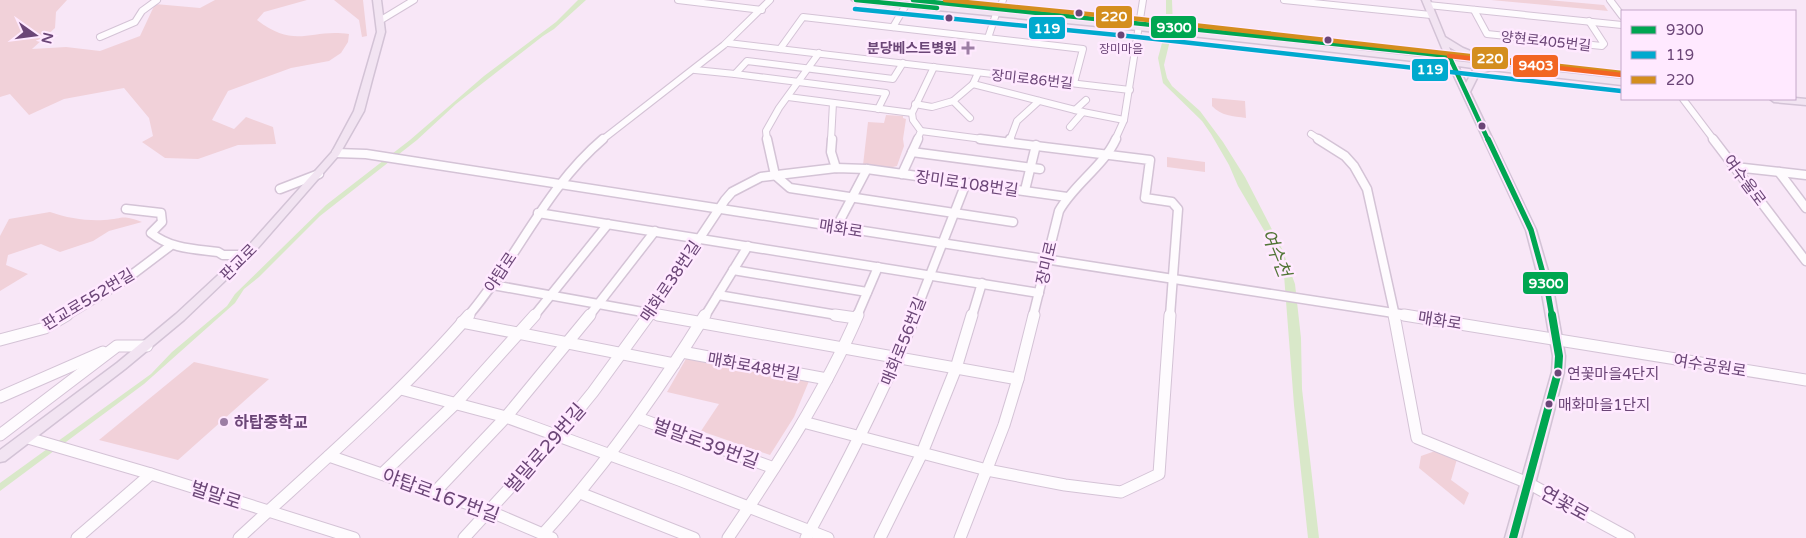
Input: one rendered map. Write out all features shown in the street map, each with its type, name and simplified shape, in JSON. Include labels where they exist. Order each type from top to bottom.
[{"type":"main road","name":"판교로","points":[[0,457],[28,438],[147,346],[246,255],[319,174],[336,153],[359,112],[379,38],[381,20],[377,0]]},
{"type":"main road","points":[[856,0],[910,2],[1450,59],[1491,61],[1621,75]]},
{"type":"main road","points":[[1427,3],[1450,59],[1530,230],[1548,288],[1559,356],[1558,372],[1513,538]]},
{"type":"main road","points":[[1441,38],[1467,52],[1491,61]]},
{"type":"main road","points":[[1450,59],[1506,69],[1621,82]]},
{"type":"main road","points":[[1466,91],[1476,72],[1506,69]]},
{"type":"main road","points":[[1785,100],[1806,102]]},
{"type":"street","points":[[100,37],[135,22],[142,11],[157,0]]},
{"type":"street","points":[[381,20],[414,0]]},
{"type":"street","points":[[678,0],[762,10]]},
{"type":"street","name":"야탑로","points":[[239,538],[401,389],[462,322],[493,285],[538,213],[573,166],[601,140],[728,43],[770,0]]},
{"type":"street","points":[[988,38],[1003,0]]},
{"type":"street","name":"장미로","points":[[960,538],[987,470],[1018,379],[1059,211],[1067,197],[1110,151],[1124,120],[1143,0]]},
{"type":"street","points":[[1284,0],[1431,15]]},
{"type":"street","points":[[1610,0],[1621,15]]},
{"type":"street","points":[[893,27],[910,2]]},
{"type":"street","name":"양현로405번길","points":[[1427,3],[1474,10],[1621,25]]},
{"type":"street","name":"양현로405번길","points":[[1474,10],[1487,34],[1602,46],[1604,44],[1589,22]]},
{"type":"street","points":[[780,49],[803,18],[1083,48],[1074,83]]},
{"type":"street","points":[[728,43],[934,67],[912,113],[913,120],[921,131],[1150,160],[1145,198],[1172,202],[1178,209],[1159,474],[1121,492],[1065,485],[987,470],[803,422]]},
{"type":"street","points":[[819,53],[770,121],[766,131],[767,144],[775,175],[782,184],[790,188],[1013,222]]},
{"type":"street","points":[[735,74],[747,61],[893,79],[903,63]]},
{"type":"street","name":"장미로86번길","points":[[934,67],[1130,90]]},
{"type":"street","points":[[695,70],[886,93],[878,109]]},
{"type":"street","points":[[915,104],[932,107],[953,101],[973,84],[978,73]]},
{"type":"street","points":[[973,84],[1079,111],[1124,120]]},
{"type":"street","points":[[788,97],[912,113]]},
{"type":"street","points":[[1070,127],[1086,100]]},
{"type":"street","name":"여수울로","points":[[1684,100],[1806,261]]},
{"type":"street","points":[[953,101],[970,118]]},
{"type":"street","points":[[1009,142],[1017,121],[1039,101]]},
{"type":"street","points":[[833,103],[831,152],[836,168]]},
{"type":"street","points":[[902,174],[921,131]]},
{"type":"street","points":[[1311,134],[1345,156],[1354,166],[1367,188],[1394,313]]},
{"type":"street","points":[[1025,190],[1036,145]]},
{"type":"street","points":[[912,152],[1040,169]]},
{"type":"street","name":"매화로","points":[[336,153],[366,154],[1556,338]]},
{"type":"street","points":[[1735,167],[1806,175]]},
{"type":"street","name":"장미로108번길","points":[[775,175],[836,168],[867,169],[1067,197]]},
{"type":"street","points":[[836,228],[867,169]]},
{"type":"street","points":[[1779,172],[1806,208]]},
{"type":"street","points":[[280,190],[319,174]]},
{"type":"street","name":"매화로38번길","points":[[621,353],[732,192],[761,177],[775,175]]},
{"type":"street","name":"매화로56번길","points":[[808,534],[862,437],[898,357],[966,183]]},
{"type":"street","points":[[126,209],[161,213],[162,222],[151,233],[158,240],[170,246],[218,252],[223,255],[246,255]]},
{"type":"street","points":[[538,213],[1039,292]]},
{"type":"street","points":[[382,474],[456,403],[519,334],[608,224]]},
{"type":"street","points":[[435,492],[506,417],[568,343],[655,231]]},
{"type":"street","name":"판교로552번길","points":[[0,340],[45,328],[124,280],[170,246]]},
{"type":"street","points":[[547,536],[638,418],[682,352],[748,246]]},
{"type":"street","points":[[728,538],[803,422],[827,379],[843,348],[878,267]]},
{"type":"street","points":[[733,270],[867,292]]},
{"type":"street","points":[[880,538],[922,453],[956,368],[982,283]]},
{"type":"street","points":[[493,285],[1018,379]]},
{"type":"street","points":[[718,295],[856,318]]},
{"type":"street","name":"연꽃로","points":[[1394,313],[1417,438],[1528,482],[1629,538]]},
{"type":"street","points":[[462,322],[674,364]]},
{"type":"street","name":"여수공원로","points":[[1556,338],[1806,380]]},
{"type":"street","points":[[0,397],[117,346],[147,346]]},
{"type":"street","points":[[0,435],[117,346]]},
{"type":"street","name":"매화로48번길","points":[[682,352],[827,379]]},
{"type":"street","name":"벌말로29번길","points":[[464,538],[558,436],[621,353]]},
{"type":"street","points":[[401,389],[506,417],[680,480],[749,507],[808,534],[828,538]]},
{"type":"street","name":"벌말로39번길","points":[[638,418],[774,468]]},
{"type":"street","name":"벌말로","points":[[28,438],[151,474],[354,538]]},
{"type":"street","name":"야탑로167번길","points":[[329,456],[489,511],[547,536]]},
{"type":"street","points":[[77,538],[151,474]]},
{"type":"street","points":[[580,493],[694,538]]},
{"type":"shaded area","points":[[0,0],[67,0],[56,12],[55,28],[32,49],[66,47],[100,51],[140,36],[155,4],[200,8],[215,0],[307,0],[264,12],[257,20],[282,34],[293,36],[349,34],[348,42],[341,53],[329,61],[291,68],[228,91],[212,120],[234,129],[246,117],[273,127],[276,144],[238,145],[198,159],[165,158],[142,142],[153,136],[149,118],[124,88],[64,99],[29,115],[10,94],[0,97]]},
{"type":"shaded area","points":[[334,0],[363,0],[367,36],[362,37],[359,20]]},
{"type":"shaded area","points":[[1491,0],[1548,0],[1604,5],[1608,11]]},
{"type":"shaded area","points":[[1212,98],[1245,101],[1246,118],[1219,112],[1212,106]]},
{"type":"shaded area","points":[[886,115],[903,116],[906,119],[903,139],[904,146],[897,166],[889,168],[863,165],[868,122],[884,123]]},
{"type":"shaded area","points":[[1167,157],[1205,162],[1205,172],[1167,167]]},
{"type":"shaded area","points":[[50,212],[83,219],[126,218],[142,222],[109,231],[93,241],[60,252],[41,244],[8,255],[6,265],[28,274],[0,291],[0,236],[9,219]]},
{"type":"shaded area","points":[[687,357],[809,381],[794,417],[770,455],[701,431],[719,404],[667,392]]},
{"type":"shaded area","points":[[194,362],[269,379],[178,460],[99,440]]},
{"type":"shaded area","points":[[1438,450],[1457,459],[1451,480],[1469,493],[1464,505],[1419,468],[1421,456]]},
{"type":"water","points":[[578,0],[586,0],[554,29],[456,104],[417,140],[320,216],[259,277],[244,289],[235,303],[144,384],[0,491],[0,483],[151,374],[172,352],[227,306],[235,294],[326,205],[410,140],[484,76],[556,22]]},
{"type":"water","name":"여수천","points":[[1166,0],[1172,0],[1173,28],[1164,65],[1167,78],[1172,86],[1200,111],[1223,142],[1245,177],[1282,249],[1295,284],[1301,338],[1302,389],[1319,538],[1308,538],[1294,405],[1284,275],[1268,237],[1238,186],[1229,165],[1211,134],[1202,121],[1163,83],[1158,58],[1166,28]]},
{"type":"transit line","name":"9300","points":[[856,0],[937,8]]},
{"type":"transit line","name":"9300","points":[[913,0],[1449,56],[1531,230],[1547,288],[1559,356],[1558,372],[1513,538]]},
{"type":"transit line","name":"220","points":[[945,0],[1139,19],[1621,73]]},
{"type":"transit line","name":"119","points":[[855,9],[1137,37],[1621,91]]},
{"type":"transit line","name":"9403","points":[[1449,56],[1621,75]]},
{"type":"place","name":"장미마을","points":[[1121,35]]},
{"type":"place","name":"분당베스트병원","points":[[968,48]]},
{"type":"place","name":"연꽃마을4단지","points":[[1558,373]]},
{"type":"place","name":"매화마을1단지","points":[[1549,404]]},
{"type":"place","name":"하탑중학교","points":[[224,422]]}]
